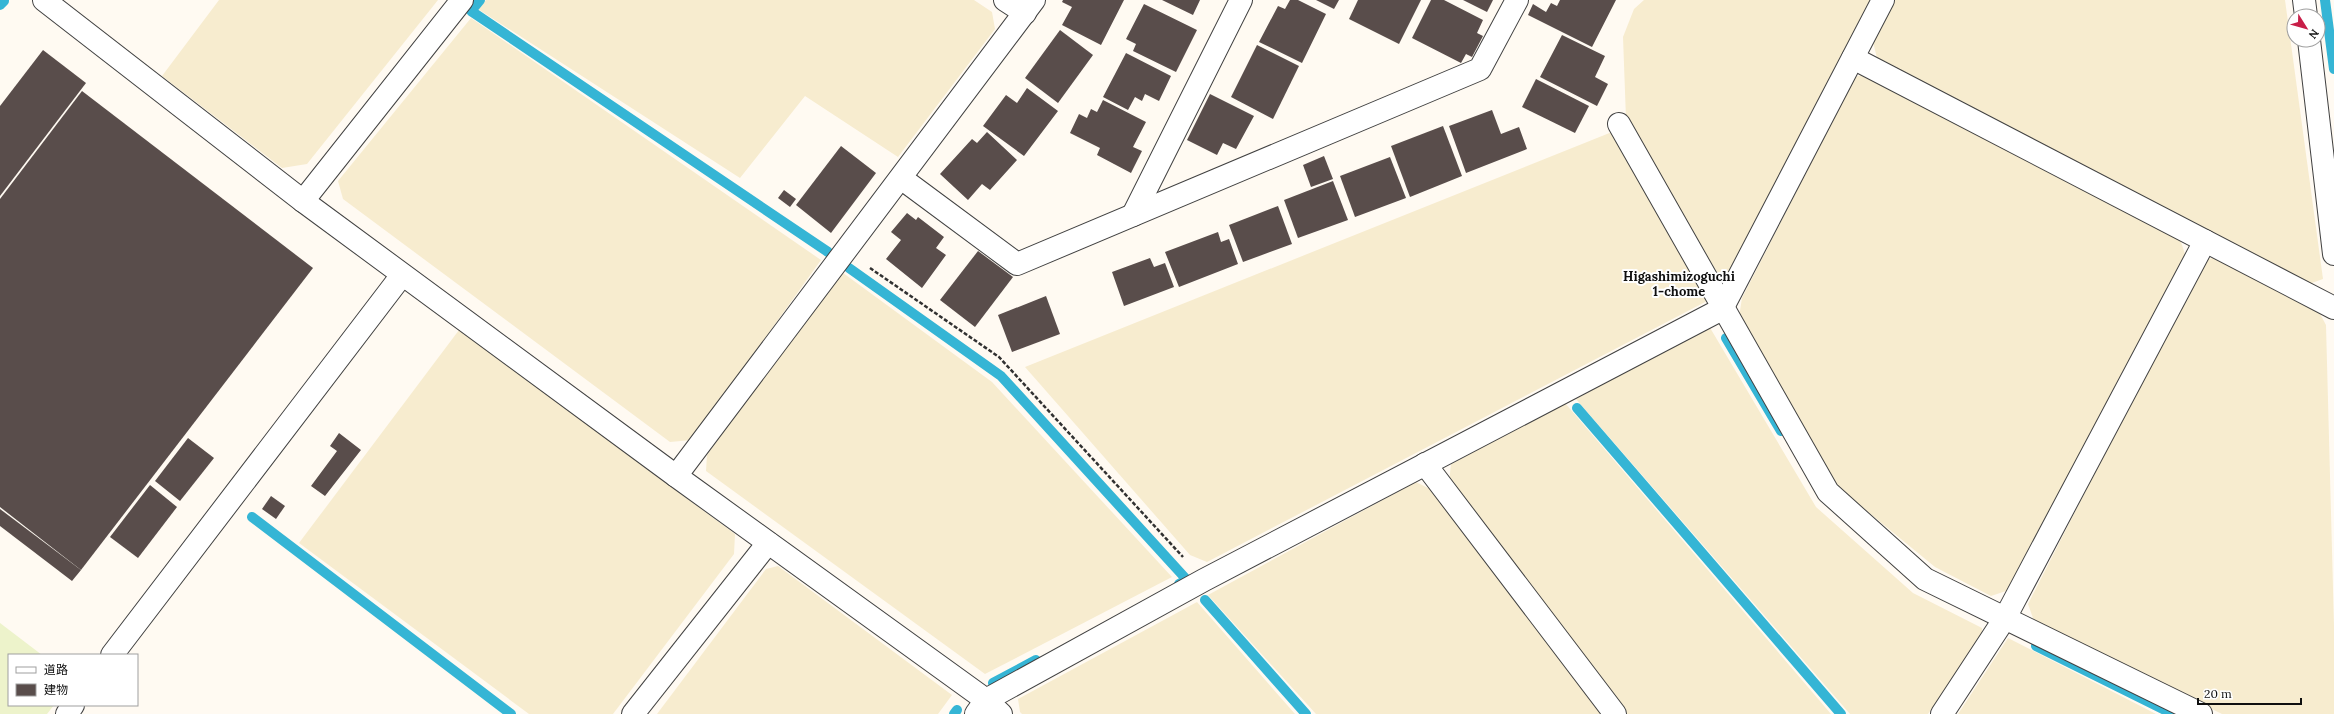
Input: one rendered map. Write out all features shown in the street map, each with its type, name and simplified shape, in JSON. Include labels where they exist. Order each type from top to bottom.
[{"type":"street","points":[[44,0],[303,201],[768,543],[988,709],[1204,580],[1722,309],[1883,0]]},
{"type":"street","points":[[303,201],[462,0]]},
{"type":"street","points":[[676,476],[1030,7],[1005,0]]},
{"type":"street","points":[[1133,215],[1241,0]]},
{"type":"street","points":[[901,178],[1017,264],[1480,69],[1517,0]]},
{"type":"street","points":[[2310,48],[2334,254]]},
{"type":"street","points":[[1853,58],[2334,308]]},
{"type":"street","points":[[1619,124],[1722,309],[1828,492],[1925,579],[2201,714]]},
{"type":"street","points":[[1942,714],[2005,618],[2205,241]]},
{"type":"street","points":[[113,654],[402,275]]},
{"type":"street","points":[[1425,464],[1615,714]]},
{"type":"street","points":[[633,714],[768,543]]},
{"type":"street","points":[[67,714],[73,706]]},
{"type":"path","points":[[846,252],[999,356],[1204,580]]},
{"type":"shaded area","points":[[219,0],[438,0],[307,164],[282,168],[162,76]]},
{"type":"shaded area","points":[[486,0],[974,0],[992,12],[995,29],[898,157],[805,96],[740,178],[478,9]]},
{"type":"shaded area","points":[[1644,0],[1871,0],[1731,274],[1721,279],[1626,119],[1623,37],[1634,9]]},
{"type":"shaded area","points":[[1895,0],[2285,0],[2286,48],[2292,48],[2323,279],[2309,284],[1877,58],[1873,42]]},
{"type":"shaded area","points":[[471,18],[821,260],[692,440],[670,442],[343,199],[338,181]]},
{"type":"shaded area","points":[[1868,73],[2179,236],[2185,254],[2009,590],[1991,596],[1935,567],[1839,488],[1739,317],[1742,298],[1855,77]]},
{"type":"shaded area","points":[[1612,132],[1707,301],[1207,562],[1190,555],[1025,367]]},
{"type":"shaded area","points":[[2219,256],[2318,310],[2326,325],[2334,626],[2334,714],[2222,714],[2034,621],[2028,604],[2203,261]]},
{"type":"shaded area","points":[[839,270],[992,382],[1172,577],[985,674],[706,471],[707,455]]},
{"type":"shaded area","points":[[1709,326],[1816,507],[1913,593],[1982,628],[1982,636],[1928,714],[1850,714],[1576,399]]},
{"type":"shaded area","points":[[459,330],[735,534],[734,554],[613,714],[529,714],[299,543]]},
{"type":"shaded area","points":[[1565,403],[1831,714],[1627,714],[1449,483],[1451,464]]},
{"type":"shaded area","points":[[1416,482],[1432,490],[1604,714],[1316,714],[1208,595]]},
{"type":"shaded area","points":[[778,566],[952,695],[938,714],[657,714],[766,569]]},
{"type":"shaded area","points":[[1197,602],[1295,714],[1022,714],[1020,712],[1018,699]]},
{"type":"shaded area","points":[[2008,638],[2156,714],[1958,714]]},
{"type":"green space","points":[[0,623],[41,654],[8,654],[8,706],[53,706],[47,714],[0,714]]},
{"type":"building","points":[[1063,0],[1124,0],[1101,45],[1062,25],[1072,7],[1062,2]]},
{"type":"building","points":[[1162,0],[1200,0],[1193,15]]},
{"type":"building","points":[[1290,0],[1298,0],[1326,14],[1302,63],[1259,42],[1278,6],[1285,9]]},
{"type":"building","points":[[1316,0],[1339,0],[1334,9]]},
{"type":"building","points":[[1358,0],[1421,0],[1399,44],[1349,19]]},
{"type":"building","points":[[1431,0],[1444,0],[1483,20],[1477,33],[1483,36],[1472,57],[1466,54],[1461,63],[1412,38]]},
{"type":"building","points":[[1463,0],[1493,0],[1487,12]]},
{"type":"building","points":[[1560,0],[1616,0],[1592,47],[1528,15],[1533,4],[1546,12],[1551,3],[1557,6]]},
{"type":"building","points":[[1144,4],[1197,30],[1176,72],[1133,51],[1136,44],[1126,39]]},
{"type":"building","points":[[1060,30],[1093,55],[1058,103],[1025,78]]},
{"type":"building","points":[[1562,35],[1605,56],[1595,77],[1608,84],[1597,106],[1540,77]]},
{"type":"building","points":[[1257,45],[1299,66],[1273,119],[1231,97]]},
{"type":"building","points":[[43,50],[86,83],[0,196],[0,106]]},
{"type":"building","points":[[1126,53],[1171,76],[1159,101],[1145,94],[1142,101],[1135,97],[1128,110],[1103,97]]},
{"type":"building","points":[[1536,79],[1589,106],[1575,133],[1522,107]]},
{"type":"building","points":[[1027,88],[1058,111],[1024,156],[983,126],[1006,95],[1017,103]]},
{"type":"building","points":[[82,91],[313,268],[81,570],[0,507],[0,199]]},
{"type":"building","points":[[1210,94],[1254,116],[1236,149],[1223,143],[1217,155],[1187,140]]},
{"type":"building","points":[[1103,100],[1146,122],[1133,147],[1142,151],[1131,173],[1097,155],[1100,148],[1070,133],[1079,114],[1087,118],[1091,109],[1097,112]]},
{"type":"building","points":[[1492,110],[1501,134],[1519,127],[1527,149],[1466,173],[1449,126]]},
{"type":"building","points":[[1443,126],[1462,176],[1410,197],[1391,146]]},
{"type":"building","points":[[987,132],[1017,160],[990,190],[982,184],[968,200],[940,174],[972,139],[977,143]]},
{"type":"building","points":[[841,146],[876,173],[831,233],[796,205]]},
{"type":"building","points":[[1324,156],[1333,179],[1311,187],[1303,165]]},
{"type":"building","points":[[1390,157],[1406,198],[1355,217],[1340,176]]},
{"type":"building","points":[[1333,181],[1348,220],[1298,238],[1284,200]]},
{"type":"building","points":[[784,190],[796,199],[790,207],[778,198]]},
{"type":"building","points":[[1278,206],[1292,244],[1243,262],[1229,225]]},
{"type":"building","points":[[907,213],[916,220],[918,217],[944,237],[936,248],[946,255],[922,288],[886,259],[901,240],[891,232]]},
{"type":"building","points":[[1218,232],[1221,242],[1229,239],[1238,264],[1179,287],[1165,252]]},
{"type":"building","points":[[978,251],[1013,277],[975,327],[940,300]]},
{"type":"building","points":[[1150,258],[1154,267],[1165,263],[1174,287],[1124,306],[1112,272]]},
{"type":"building","points":[[1046,296],[1060,334],[1012,352],[998,315]]},
{"type":"building","points":[[339,433],[361,450],[325,496],[311,486],[337,451],[330,446]]},
{"type":"building","points":[[188,438],[214,458],[180,501],[155,481]]},
{"type":"building","points":[[150,485],[177,507],[138,558],[110,537]]},
{"type":"building","points":[[271,496],[285,506],[276,519],[262,509]]},
{"type":"building","points":[[0,509],[81,570],[72,581],[0,526]]},
{"type":"waterway","points":[[480,0],[471,11],[828,252]]},
{"type":"waterway","points":[[2325,0],[2334,69]]},
{"type":"waterway","points":[[0,5],[4,1]]},
{"type":"waterway","points":[[849,268],[1001,376],[1187,580],[1179,584]]},
{"type":"waterway","points":[[1726,338],[1781,431]]},
{"type":"waterway","points":[[1577,408],[1841,714]]},
{"type":"waterway","points":[[252,517],[511,714]]},
{"type":"waterway","points":[[1205,600],[1306,714]]},
{"type":"waterway","points":[[2036,646],[2173,714]]},
{"type":"waterway","points":[[993,683],[1036,660]]},
{"type":"waterway","points":[[954,714],[957,710]]},
{"type":"district","name":"Higashimizoguchi 1-chome","points":[[1679,284]]}]
